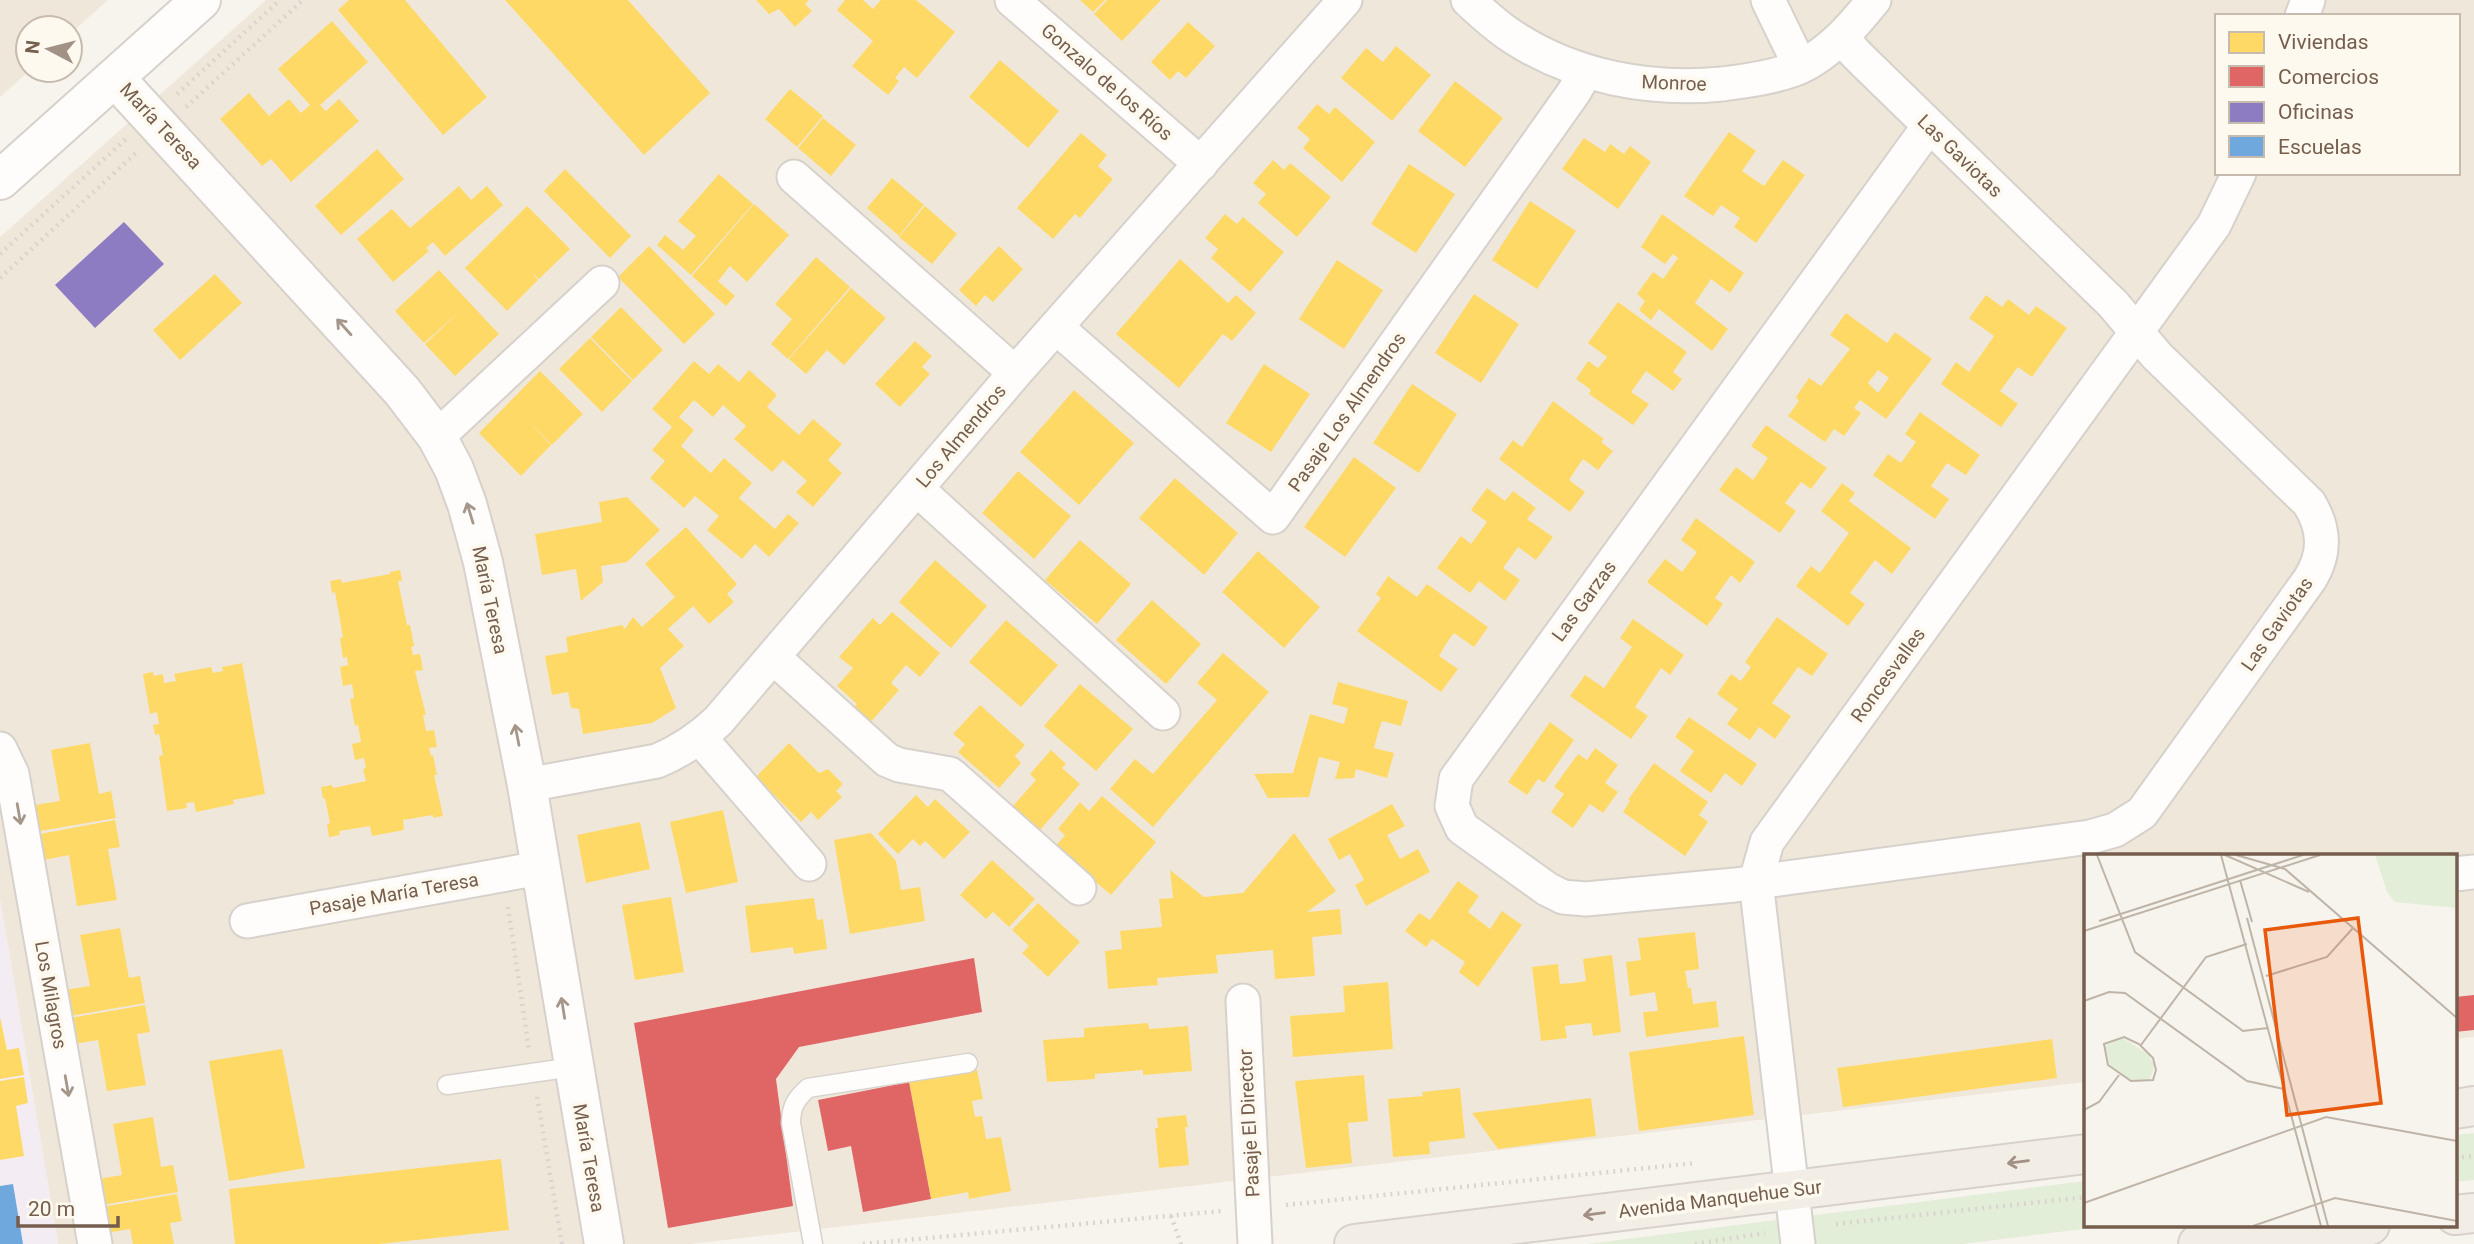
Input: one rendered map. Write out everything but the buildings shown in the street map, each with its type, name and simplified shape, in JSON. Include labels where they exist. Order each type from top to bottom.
[{"type":"main road","points":[[2456,1109],[2474,1106]]},
{"type":"main road","name":"Avenida Manquehue Sur","points":[[1354,1244],[2084,1154]]},
{"type":"main road","points":[[2456,1215],[2474,1213]]},
{"type":"main road","points":[[2197,1244],[2361,1226]]},
{"type":"street","points":[[0,180],[201,0]]},
{"type":"street","name":"Gonzalo de los Ríos","points":[[1012,0],[1201,164]]},
{"type":"street","name":"Los Almendros","points":[[527,785],[657,761],[700,738],[718,721],[1015,373],[1345,0]]},
{"type":"street","name":"Monroe","points":[[1468,0],[1511,36],[1551,57],[1586,71],[1651,84],[1707,85],[1741,82],[1800,66],[1842,38],[1874,0]]},
{"type":"street","points":[[1768,0],[1800,66]]},
{"type":"street","name":"Las Gaviotas","points":[[1756,881],[2090,836],[2122,826],[2142,813],[2311,579],[2321,556],[2323,543],[2317,515],[2309,503],[2157,356],[2113,304],[1842,38]]},
{"type":"street","name":"Pasaje Los Almendros","points":[[1056,327],[1273,517],[1574,92],[1586,71]]},
{"type":"street","name":"María Teresa","points":[[116,78],[402,391],[437,437],[454,469],[476,533],[527,785],[604,1244]]},
{"type":"street","name":"Las Garzas","points":[[1756,881],[1586,899],[1563,897],[1547,889],[1462,828],[1452,806],[1452,792],[1463,767],[1929,126]]},
{"type":"street","name":"Roncesvalles","points":[[1797,1236],[1756,881],[1768,842],[2214,225],[2238,175]]},
{"type":"street","points":[[794,177],[1015,373]]},
{"type":"street","points":[[437,437],[602,284]]},
{"type":"street","points":[[917,489],[1163,713]]},
{"type":"street","points":[[773,657],[887,760],[899,765],[950,774],[1079,888]]},
{"type":"street","points":[[700,738],[809,864]]},
{"type":"street","name":"Los Milagros","points":[[0,749],[12,774],[95,1244]]},
{"type":"street","name":"Pasaje María Teresa","points":[[247,921],[540,868]]},
{"type":"street","points":[[2456,874],[2474,872]]},
{"type":"street","name":"Pasaje El Director","points":[[1243,1001],[1255,1244]]},
{"type":"lane","points":[[813,1244],[791,1123],[791,1109],[797,1099],[808,1088],[968,1063]]},
{"type":"lane","points":[[447,1085],[573,1068]]},
{"type":"path","points":[[503,874],[562,1244]]},
{"type":"path","points":[[2456,1158],[2474,1156]]},
{"type":"path","points":[[863,1244],[1699,1163]]},
{"type":"path","points":[[1695,1244],[1797,1236],[2084,1197]]},
{"type":"path","points":[[1171,1216],[1181,1244]]},
{"type":"shaded area","points":[[0,0],[108,0],[84,21],[84,14],[14,14],[14,84],[0,97]]},
{"type":"shaded area","points":[[266,0],[2474,0],[2474,1037],[2456,1039],[2456,854],[2084,854],[2084,1082],[690,1244],[58,1244],[0,899],[0,237]]},
{"type":"shaded area","points":[[0,899],[58,1244],[0,1244]]},
{"type":"green space","points":[[2474,1133],[2474,1180],[2456,1182],[2456,1135]]},
{"type":"green space","points":[[2084,1181],[2084,1226],[2107,1226],[1962,1244],[1587,1244]]}]
